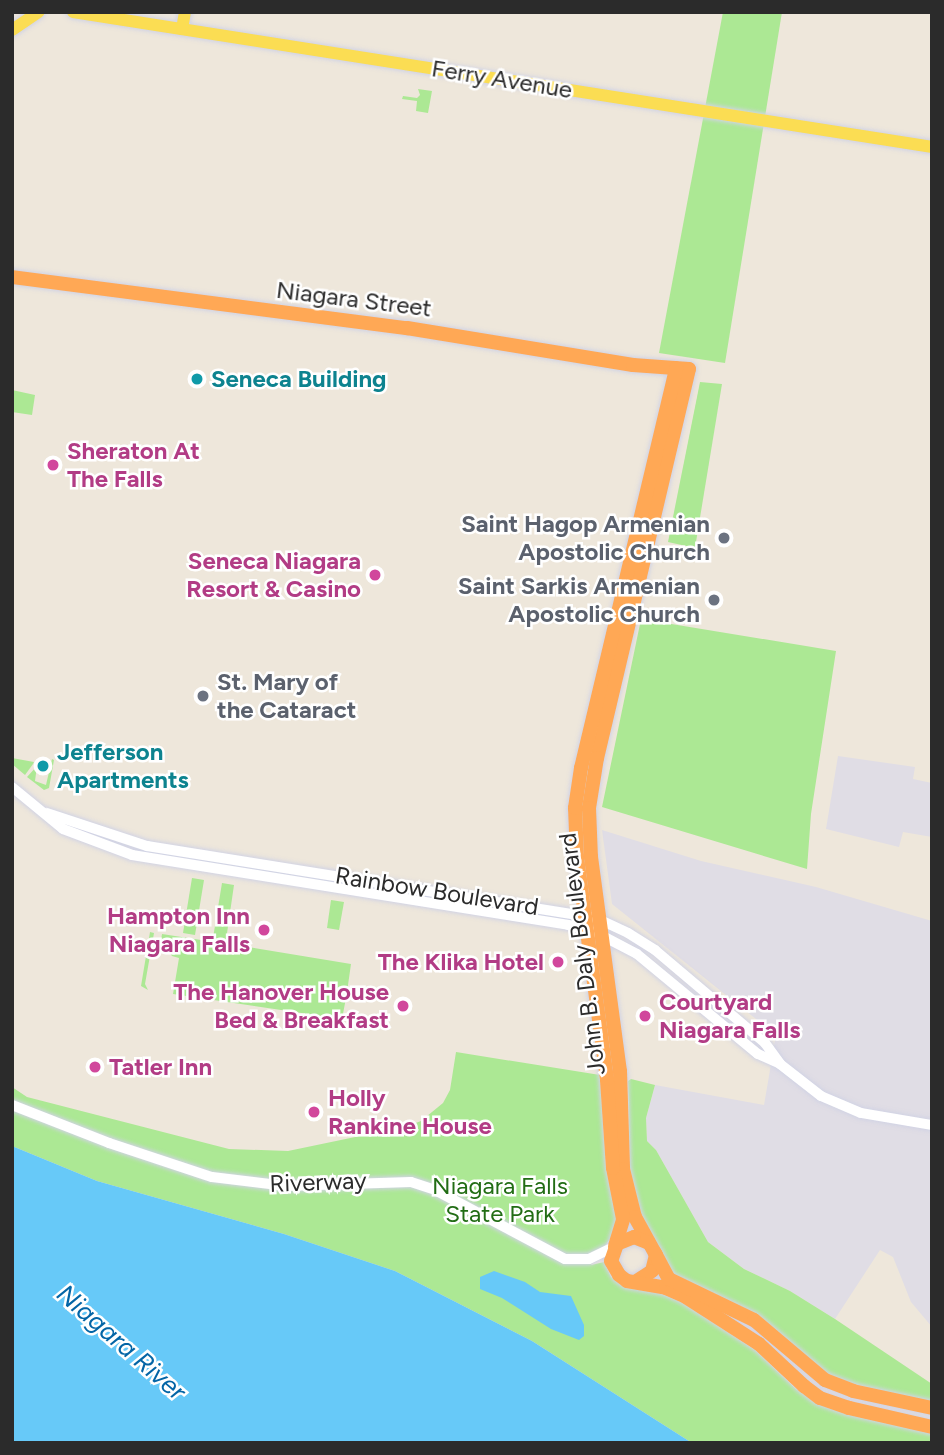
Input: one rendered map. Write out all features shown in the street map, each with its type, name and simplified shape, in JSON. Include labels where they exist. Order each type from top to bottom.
[{"type":"highway","name":"Niagara Street","points":[[12,277],[395,327],[682,369]]},
{"type":"highway","name":"John B. Daly Boulevard","points":[[682,369],[592,783],[589,832],[620,1071],[623,1169],[633,1214],[664,1273],[672,1281],[754,1320],[825,1380],[853,1391],[932,1408]]},
{"type":"highway","name":"John B. Daly Boulevard","points":[[615,1246],[623,1219],[614,1174],[607,1079],[575,834],[579,781],[682,369]]},
{"type":"highway","points":[[635,1282],[652,1271],[652,1248],[634,1237],[615,1246],[611,1258],[614,1269],[624,1279],[635,1282],[666,1288],[692,1300],[761,1347],[800,1384],[820,1398],[849,1408],[932,1427]]},
{"type":"main road","points":[[16,26],[39,12]]},
{"type":"main road","name":"Ferry Avenue","points":[[73,12],[932,147]]},
{"type":"main road","points":[[182,29],[185,12]]},
{"type":"main road","name":"Rainbow Boulevard","points":[[12,787],[47,813],[147,846],[586,922],[600,919],[628,933],[659,954],[765,1043],[780,1064]]},
{"type":"main road","name":"Rainbow Boulevard","points":[[586,922],[602,935],[637,954],[758,1054],[780,1064],[821,1096],[867,1114],[932,1125]]},
{"type":"main road","name":"Riverway","points":[[12,1105],[109,1143],[212,1177],[286,1186],[411,1182],[435,1190],[565,1259],[589,1259],[615,1246]]},
{"type":"shaded area","points":[[838,756],[915,767],[913,779],[932,783],[932,837],[903,832],[899,847],[826,829]]},
{"type":"shaded area","points":[[602,830],[701,861],[816,887],[932,921],[932,1327],[911,1302],[893,1257],[880,1250],[835,1319],[790,1291],[744,1269],[708,1242],[656,1150],[647,1141],[646,1118],[655,1085],[764,1105],[776,1035],[612,904]]},
{"type":"green space","points":[[723,12],[782,12],[725,363],[659,353]]},
{"type":"green space","points":[[418,89],[432,91],[428,113],[416,111],[417,101],[402,99],[403,96],[417,98],[420,95]]},
{"type":"green space","points":[[700,382],[722,384],[695,548],[668,542]]},
{"type":"green space","points":[[12,390],[35,395],[32,415],[12,412]]},
{"type":"green space","points":[[641,619],[836,651],[811,814],[807,869],[602,807]]},
{"type":"green space","points":[[12,758],[34,762],[25,775],[12,764]]},
{"type":"green space","points":[[52,759],[49,788],[44,790],[27,777],[37,766],[35,781],[46,785]]},
{"type":"green space","points":[[192,878],[204,880],[195,935],[183,933]]},
{"type":"green space","points":[[222,883],[234,885],[226,940],[213,938]]},
{"type":"green space","points":[[331,900],[344,902],[339,930],[327,928]]},
{"type":"green space","points":[[150,932],[154,933],[145,984],[148,990],[141,986]]},
{"type":"green space","points":[[162,934],[227,944],[245,950],[248,947],[351,964],[347,992],[340,992],[339,997],[346,998],[342,1019],[173,994],[179,958],[172,956],[161,940]]},
{"type":"green space","name":"Niagara Falls State Park","points":[[456,1052],[600,1075],[606,1169],[617,1217],[615,1232],[591,1265],[604,1262],[611,1277],[621,1285],[659,1293],[683,1303],[755,1350],[796,1389],[818,1404],[848,1414],[932,1433],[932,1443],[692,1443],[532,1341],[395,1271],[284,1234],[97,1181],[12,1146],[12,1087],[27,1097],[229,1149],[288,1151],[408,1126],[421,1121],[443,1103],[450,1090]]},
{"type":"green space","points":[[631,1079],[655,1085],[646,1118],[647,1141],[656,1150],[708,1242],[744,1269],[790,1291],[932,1384],[932,1402],[840,1381],[813,1365],[757,1315],[672,1273],[642,1218],[630,1168],[628,1081]]},
{"type":"water","name":"Niagara River","points":[[12,1146],[97,1181],[284,1234],[395,1271],[532,1341],[692,1443],[12,1443]]},
{"type":"water","points":[[494,1271],[525,1282],[540,1292],[571,1296],[584,1325],[584,1336],[579,1340],[551,1329],[502,1298],[480,1289],[480,1277]]},
{"type":"place","name":"Seneca Building","points":[[197,379]]},
{"type":"place","name":"Sheraton At The Falls","points":[[53,465]]},
{"type":"place","name":"Saint Hagop Armenian Apostolic Church","points":[[724,538]]},
{"type":"place","name":"Seneca Niagara Resort & Casino","points":[[375,575]]},
{"type":"place","name":"Saint Sarkis Armenian Apostolic Church","points":[[714,600]]},
{"type":"place","name":"St. Mary of the Cataract","points":[[203,696]]},
{"type":"place","name":"Jefferson Apartments","points":[[43,766]]},
{"type":"place","name":"Hampton Inn Niagara Falls","points":[[264,930]]},
{"type":"place","name":"The Klika Hotel","points":[[558,962]]},
{"type":"place","name":"The Hanover House Bed & Breakfast","points":[[403,1006]]},
{"type":"place","name":"Courtyard Niagara Falls","points":[[645,1016]]},
{"type":"place","name":"Tatler Inn","points":[[95,1067]]},
{"type":"place","name":"Holly Rankine House","points":[[314,1112]]}]
